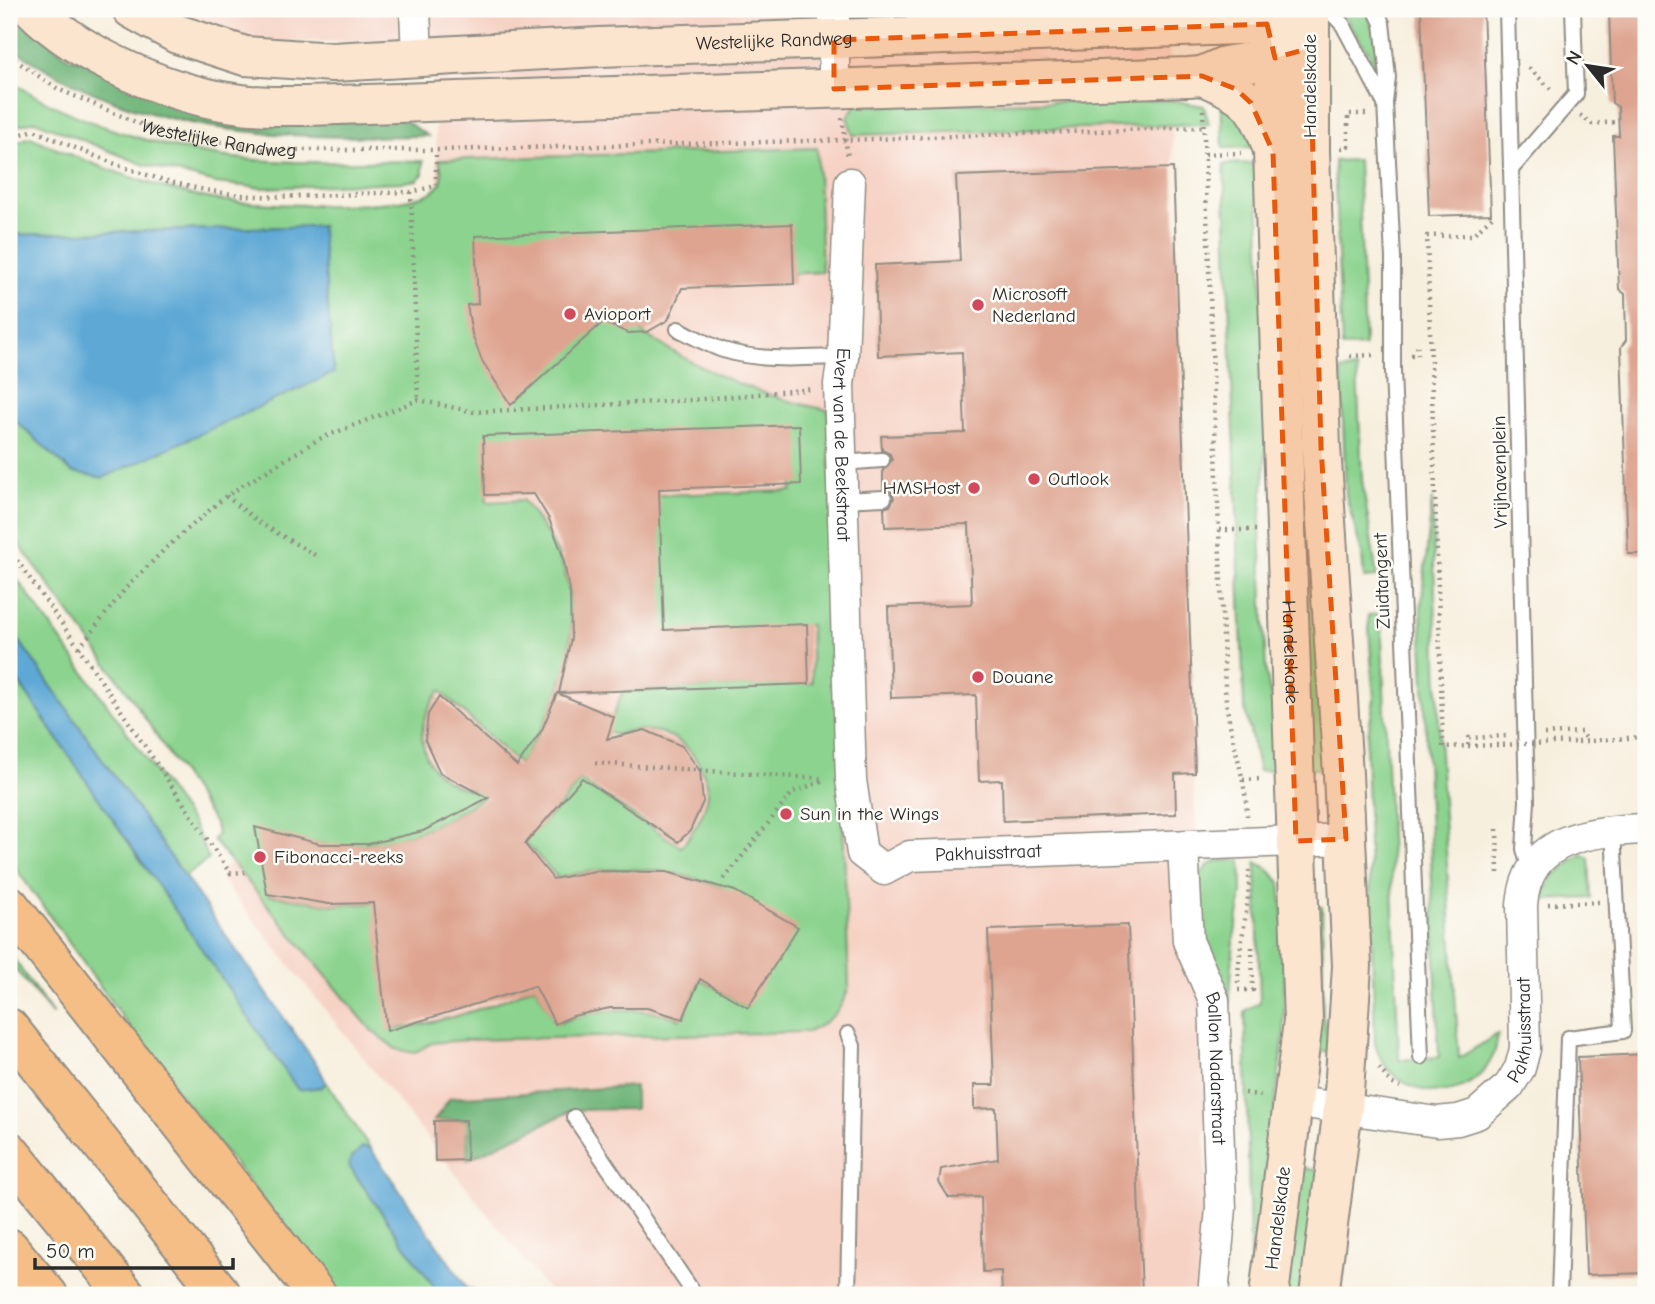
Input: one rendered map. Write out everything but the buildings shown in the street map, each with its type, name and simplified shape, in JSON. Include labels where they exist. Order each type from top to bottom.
[{"type":"highway","points":[[9,905],[317,1295]]},
{"type":"highway","points":[[9,1028],[222,1295]]},
{"type":"highway","points":[[9,1151],[126,1295]]},
{"type":"highway","points":[[9,1248],[48,1295]]},
{"type":"street","name":"Westelijke Randweg","points":[[33,9],[92,52],[166,87],[241,104],[321,106],[1202,76],[1280,35]]},
{"type":"street","name":"Westelijke Randweg","points":[[131,9],[177,34],[245,56],[333,62],[834,24],[1134,19],[1280,35]]},
{"type":"street","points":[[415,9],[417,57]]},
{"type":"street","name":"Handelskade","points":[[1269,1295],[1303,1021],[1273,152],[1280,35],[1310,9]]},
{"type":"street","points":[[834,24],[834,89]]},
{"type":"street","name":"Handelskade","points":[[1280,35],[1321,447],[1352,966],[1343,1108],[1320,1295]]},
{"type":"street","name":"Westelijke Randweg","points":[[1202,76],[1236,89],[1251,103],[1262,117],[1273,152]]},
{"type":"street","name":"Evert van de Beekstraat","points":[[850,183],[841,370],[841,463],[852,780],[862,853],[884,870]]},
{"type":"street","name":"Pakhuisstraat","points":[[1291,1101],[1437,1122],[1458,1120],[1477,1114],[1508,1086],[1520,1068],[1525,1049],[1522,905],[1525,885],[1531,874],[1542,857],[1574,836],[1613,830],[1646,829]]},
{"type":"street","name":"Pakhuisstraat","points":[[884,870],[910,856],[1346,839]]},
{"type":"street","name":"Ballon Nadarstraat","points":[[1183,846],[1188,940],[1214,1000],[1221,1208],[1213,1295]]},
{"type":"lane","name":"Zuidtangent","points":[[1328,9],[1343,25],[1385,103]]},
{"type":"lane","name":"Zuidtangent","points":[[1376,9],[1382,23],[1388,77],[1385,103],[1420,1057]]},
{"type":"lane","name":"Vrijhavenplein","points":[[1507,9],[1526,744],[1524,849],[1531,874]]},
{"type":"lane","points":[[1513,167],[1576,94],[1573,9]]},
{"type":"lane","points":[[678,329],[722,349],[841,370]]},
{"type":"lane","points":[[841,463],[882,460]]},
{"type":"lane","points":[[843,500],[884,498]]},
{"type":"lane","points":[[1559,1295],[1568,1038],[1623,1031],[1613,830]]},
{"type":"lane","points":[[848,1034],[853,1046],[848,1295]]},
{"type":"lane","points":[[573,1117],[695,1295]]},
{"type":"path","name":"Westelijke Randweg","points":[[9,56],[58,89],[152,129],[267,150],[436,150],[848,140],[1204,127],[1219,530]]},
{"type":"path","points":[[834,89],[848,140],[850,183]]},
{"type":"path","points":[[9,138],[34,130],[120,167],[200,188],[254,196],[411,192],[436,186],[436,150]]},
{"type":"path","points":[[411,192],[418,400]]},
{"type":"path","points":[[1494,214],[1472,235],[1427,236],[1443,747],[1640,737]]},
{"type":"path","points":[[1336,356],[1377,355]]},
{"type":"path","points":[[79,648],[125,589],[167,547],[226,496],[320,439],[418,400],[474,412],[691,400],[841,370]]},
{"type":"path","points":[[226,496],[260,523],[318,557]]},
{"type":"path","points":[[1238,1003],[1238,956],[1250,895],[1246,792],[1225,701],[1219,530],[1258,530],[1258,537]]},
{"type":"path","points":[[9,549],[230,873],[245,872]]},
{"type":"path","points":[[595,763],[829,779],[793,792],[724,879]]},
{"type":"path","points":[[1497,829],[1499,880]]},
{"type":"path","points":[[1522,905],[1616,901]]},
{"type":"path","points":[[1238,990],[1253,990],[1252,947]]},
{"type":"path","points":[[1374,1061],[1391,1083],[1404,1089]]},
{"type":"path","points":[[1241,1092],[1241,1105]]},
{"type":"highlighted area","points":[[1267,24],[1275,58],[1310,48],[1321,447],[1346,839],[1296,841],[1273,152],[1251,103],[1236,89],[1202,76],[834,89],[834,40]]},
{"type":"shaded area","points":[[164,9],[1168,9],[1205,1111],[1206,1213],[1198,1295],[552,1295],[221,879],[449,412],[431,39],[241,44]]},
{"type":"green space","points":[[1339,9],[1364,9],[1377,46],[1381,86],[1369,53]]},
{"type":"green space","points":[[9,10],[69,58],[404,120],[428,136],[262,133],[210,127],[159,116],[109,99],[59,76],[9,46]]},
{"type":"green space","points":[[9,80],[37,97],[101,125],[136,137],[206,154],[273,161],[423,161],[423,174],[417,180],[403,182],[262,188],[216,183],[142,164],[35,121],[9,128]]},
{"type":"green space","points":[[1221,97],[1231,103],[1257,147],[1223,148]]},
{"type":"green space","points":[[1171,100],[1204,106],[1209,124],[853,135],[847,117],[856,105]]},
{"type":"green space","points":[[30,137],[114,172],[158,186],[222,200],[285,205],[359,204],[419,197],[435,190],[440,183],[442,172],[439,160],[817,148],[822,272],[668,281],[625,321],[672,351],[747,387],[828,410],[849,986],[843,1002],[829,1019],[808,1032],[466,1040],[432,1043],[414,1053],[396,1049],[372,1031],[213,840],[217,834],[215,824],[129,694],[9,531],[9,415],[72,472],[321,226],[9,235],[9,145]],"holes":[[[791,445],[792,491],[630,496],[635,633],[810,625],[812,683],[623,691],[607,731],[615,735],[641,730],[665,734],[685,747],[701,768],[708,796],[693,831],[681,847],[580,780],[560,806],[524,841],[558,878],[616,869],[676,874],[720,887],[763,911],[747,1007],[701,980],[681,1019],[649,1011],[618,1010],[588,1014],[556,1024],[535,986],[500,1002],[463,1014],[388,1030],[388,903],[332,905],[268,895],[257,830],[313,843],[368,844],[412,834],[434,825],[494,790],[472,790],[454,784],[439,774],[429,761],[423,745],[423,728],[428,709],[440,691],[519,764],[533,742],[556,696],[564,672],[571,622],[570,596],[557,551],[523,500],[487,502],[485,455]]]},
{"type":"green space","points":[[1358,160],[1365,346],[1342,347],[1334,161]]},
{"type":"green space","points":[[1295,162],[1329,769],[1307,769]]},
{"type":"green space","points":[[1257,163],[1267,438],[1260,528],[1266,672],[1278,732],[1278,770],[1259,771],[1244,705],[1224,164]]},
{"type":"green space","points":[[1357,369],[1362,480],[1377,577],[1364,578],[1362,554],[1346,495],[1341,370]]},
{"type":"green space","points":[[1432,499],[1440,753],[1459,1058],[1498,1034],[1492,1058],[1479,1076],[1462,1087],[1442,1092],[1421,1090],[1402,1081],[1386,1066],[1375,1044],[1366,746],[1374,699],[1368,615],[1381,614],[1399,1060],[1439,1057],[1421,609]]},
{"type":"green space","points":[[9,568],[193,824],[209,859],[184,877],[9,626]]},
{"type":"green space","points":[[9,668],[298,1089],[322,1087],[326,1082],[370,1148],[362,1148],[351,1158],[349,1166],[440,1295],[337,1295],[153,1060],[9,859]]},
{"type":"green space","points":[[1582,854],[1589,858],[1591,898],[1541,900],[1553,876]]},
{"type":"green space","points":[[1241,860],[1242,893],[1234,939],[1227,1034],[1208,972],[1196,896],[1200,877],[1209,865],[1220,861]]},
{"type":"green space","points":[[1256,862],[1267,868],[1280,882],[1285,936],[1284,1033],[1251,1295],[1245,1011],[1260,1002]]},
{"type":"green space","points":[[1312,907],[1322,907],[1323,1017],[1333,1052],[1310,1050]]},
{"type":"green space","points":[[9,952],[53,1015],[9,962]]},
{"type":"green space","points":[[635,1086],[635,1109],[573,1110],[467,1160],[466,1120],[434,1121],[450,1098]]},
{"type":"green space","points":[[1298,1167],[1320,1171],[1304,1295],[1282,1295]]},
{"type":"water","points":[[321,226],[334,373],[103,478],[72,472],[9,415],[9,235]]},
{"type":"water","points":[[9,626],[319,1068],[326,1082],[322,1087],[298,1090],[9,668]]},
{"type":"water","points":[[362,1147],[370,1148],[467,1288],[485,1295],[440,1295],[349,1166],[351,1158]]},
{"type":"place","name":"Microsoft Nederland","points":[[978,305]]},
{"type":"place","name":"Avioport","points":[[570,314]]},
{"type":"place","name":"Outlook","points":[[1034,479]]},
{"type":"place","name":"HMSHost","points":[[974,488]]},
{"type":"place","name":"Douane","points":[[978,677]]},
{"type":"place","name":"Sun in the Wings","points":[[786,814]]},
{"type":"place","name":"Fibonacci-reeks","points":[[260,857]]}]
